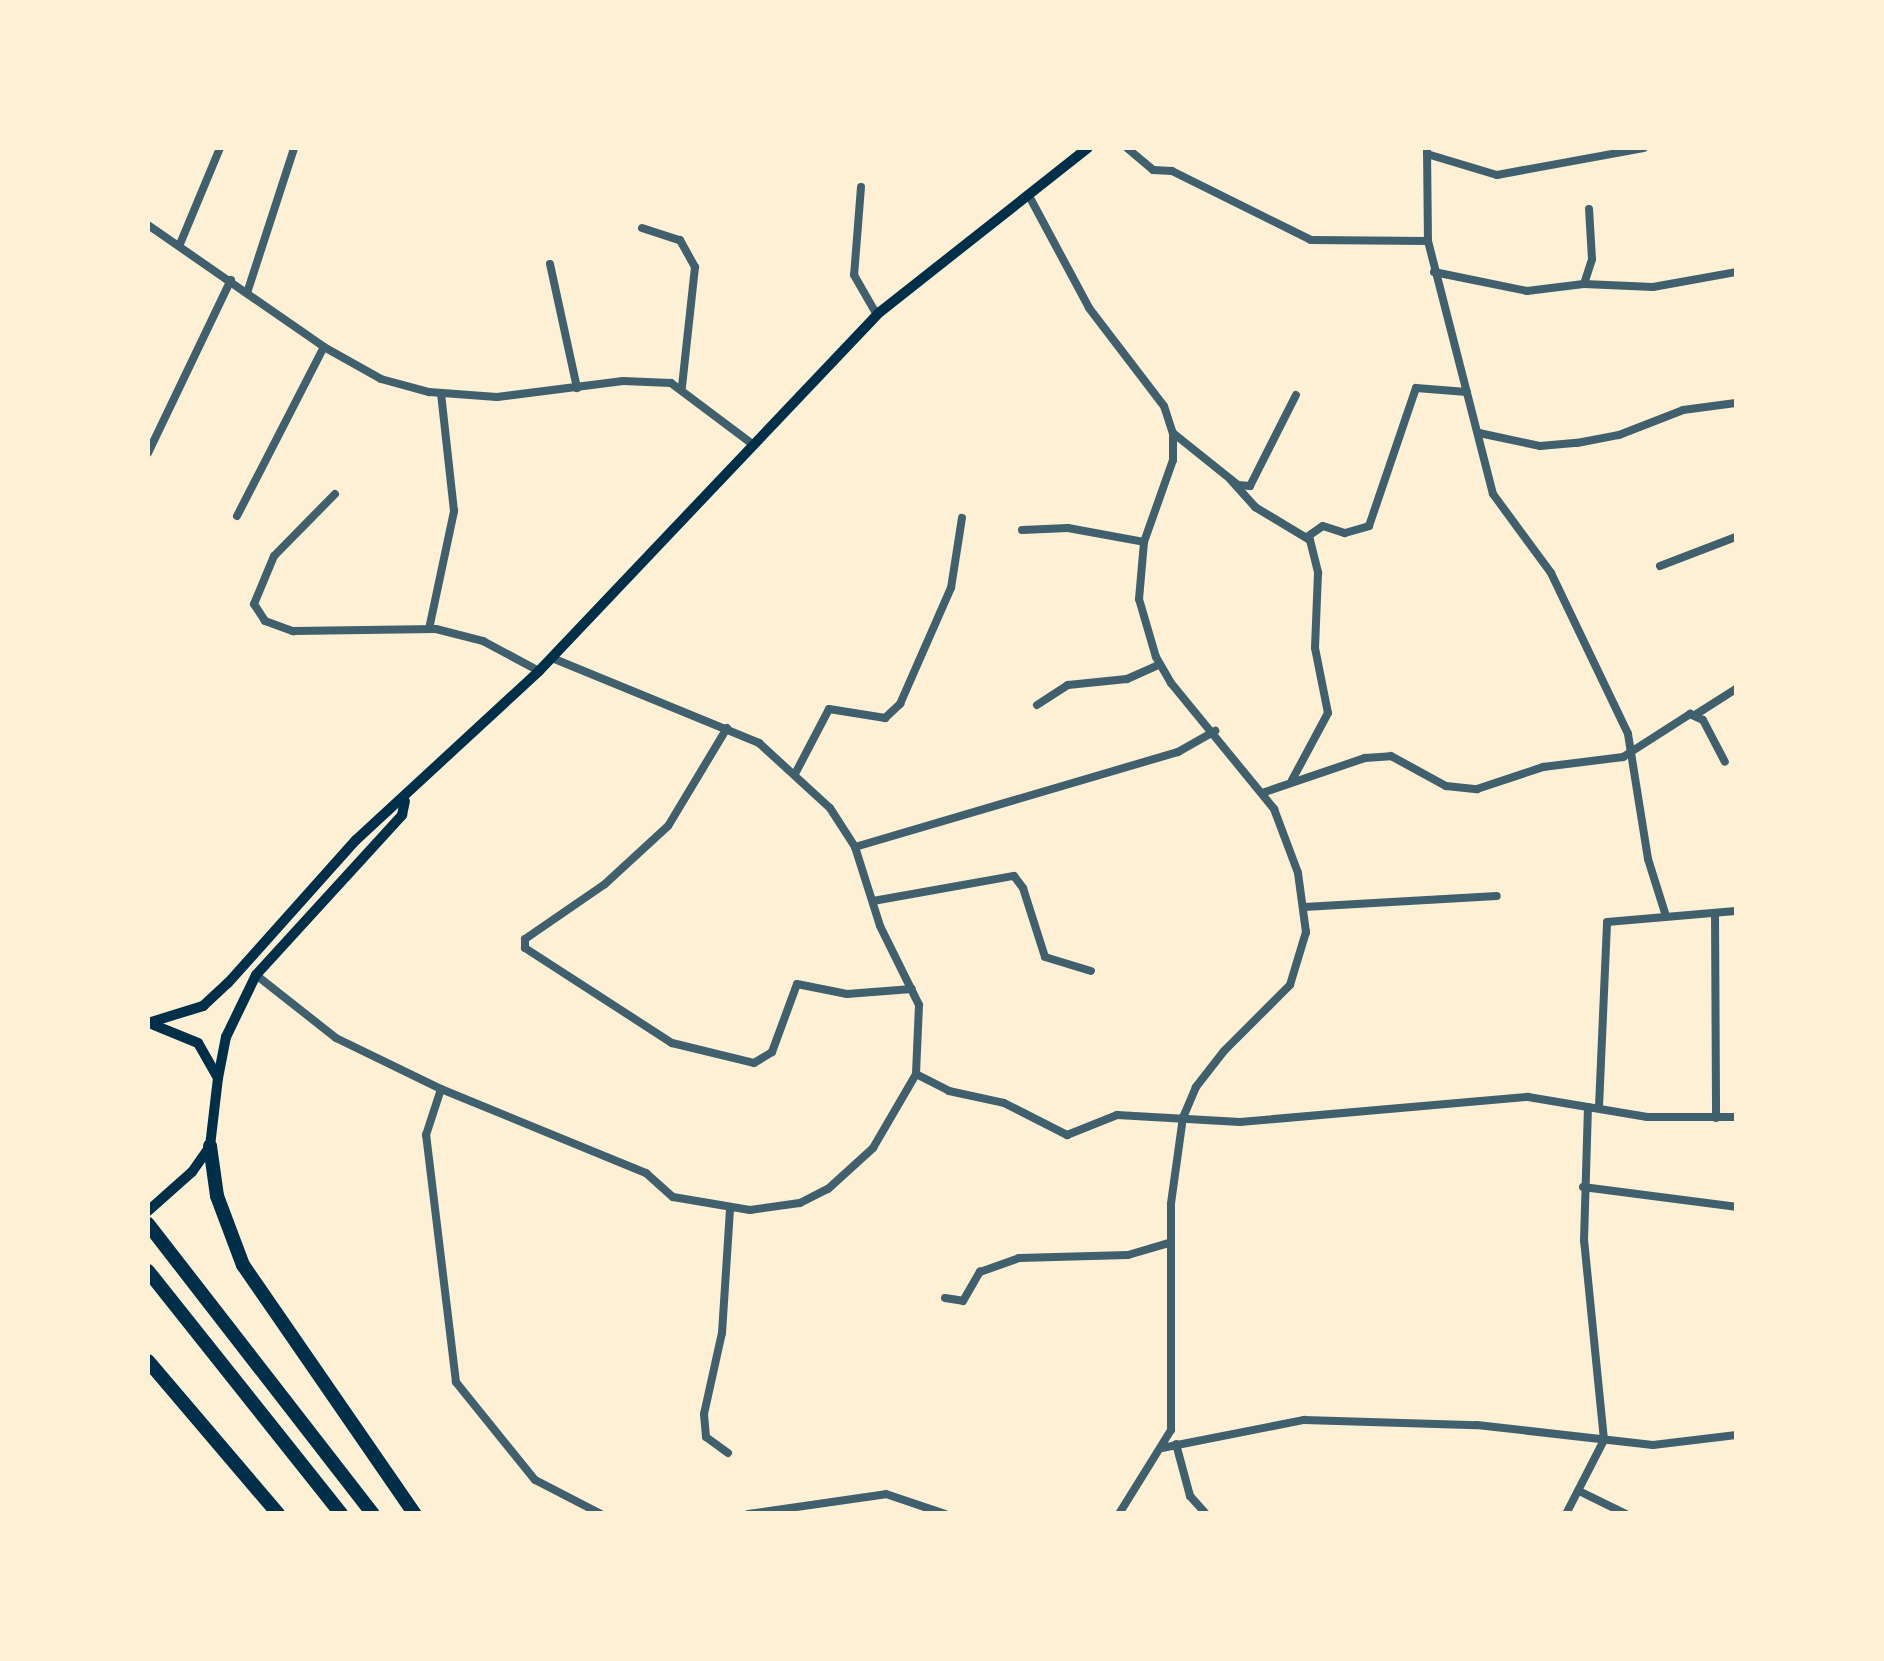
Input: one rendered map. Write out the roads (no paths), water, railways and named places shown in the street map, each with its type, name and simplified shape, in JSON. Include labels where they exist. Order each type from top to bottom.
[{"type":"highway","points":[[210,1146],[217,1196],[243,1266],[415,1514]]},
{"type":"highway","points":[[148,1224],[374,1514]]},
{"type":"highway","points":[[148,1271],[340,1514]]},
{"type":"highway","points":[[148,1361],[278,1514]]},
{"type":"main road","points":[[148,1024],[202,1006],[356,840],[405,802],[539,672],[751,443],[876,315],[1088,148]]},
{"type":"main road","points":[[148,1211],[192,1172],[210,1146],[218,1078],[232,1020],[256,975],[402,815],[405,802]]},
{"type":"main road","points":[[148,1024],[177,1030],[198,1044],[218,1078]]},
{"type":"street","points":[[180,244],[220,148]]},
{"type":"street","points":[[247,292],[294,148]]},
{"type":"street","points":[[1127,148],[1153,170],[1172,171],[1311,240],[1428,240]]},
{"type":"street","points":[[1644,148],[1497,175],[1427,151],[1428,240],[1493,494],[1552,573],[1588,642],[1631,752],[1648,858],[1666,916]]},
{"type":"street","points":[[861,187],[854,275],[876,315]]},
{"type":"street","points":[[1028,194],[1089,308],[1150,385],[1174,433],[1230,478],[1244,487],[1254,482],[1296,395]]},
{"type":"street","points":[[1584,284],[1592,259],[1589,209]]},
{"type":"street","points":[[148,225],[324,347],[381,378],[441,394],[497,396],[652,380],[682,387],[751,443]]},
{"type":"street","points":[[642,228],[680,240],[695,267],[682,387]]},
{"type":"street","points":[[550,264],[568,326],[577,388]]},
{"type":"street","points":[[1434,272],[1528,291],[1584,284],[1653,287],[1736,272]]},
{"type":"street","points":[[148,453],[211,310],[231,280]]},
{"type":"street","points":[[237,516],[324,347]]},
{"type":"street","points":[[1307,537],[1324,526],[1345,533],[1368,526],[1416,388],[1467,392]]},
{"type":"street","points":[[429,629],[454,511],[441,394]]},
{"type":"street","points":[[1478,433],[1540,446],[1577,444],[1683,410],[1736,403]]},
{"type":"street","points":[[1119,1514],[1162,1448],[1173,1404],[1170,1243],[1184,1118],[1196,1087],[1224,1051],[1290,985],[1302,961],[1304,908],[1288,840],[1265,792],[1160,664],[1139,599],[1144,542],[1173,460],[1174,433]]},
{"type":"street","points":[[1230,478],[1255,507],[1307,537],[1318,573],[1315,648],[1328,713],[1292,780]]},
{"type":"street","points":[[335,494],[274,556],[256,612],[272,626],[293,631],[429,629],[483,641],[539,672]]},
{"type":"street","points":[[796,774],[829,709],[884,718],[900,704],[946,604],[962,518]]},
{"type":"street","points":[[1022,530],[1068,528],[1144,542]]},
{"type":"street","points":[[1660,566],[1736,536]]},
{"type":"street","points":[[256,975],[336,1038],[441,1090],[646,1173],[673,1197],[730,1208],[781,1208],[828,1189],[874,1148],[916,1074],[922,1030],[912,989],[873,901],[854,846],[796,774],[727,728],[552,658]]},
{"type":"street","points":[[1037,705],[1068,685],[1128,680],[1160,664]]},
{"type":"street","points":[[1265,792],[1292,780],[1391,756],[1467,791],[1543,767],[1631,752],[1736,690]]},
{"type":"street","points":[[1695,715],[1724,762]]},
{"type":"street","points":[[727,728],[668,826],[606,884],[525,939],[526,948],[672,1043],[754,1063],[772,1052],[797,984],[847,994],[912,989]]},
{"type":"street","points":[[854,846],[1178,752],[1214,730]]},
{"type":"street","points":[[873,901],[1014,876],[1024,888],[1045,957],[1091,971]]},
{"type":"street","points":[[1304,908],[1497,896]]},
{"type":"street","points":[[1599,1107],[1604,927],[1609,920],[1736,911]]},
{"type":"street","points":[[1715,914],[1716,1118]]},
{"type":"street","points":[[916,1074],[948,1091],[1004,1103],[1057,1133],[1076,1134],[1117,1115],[1300,1119],[1528,1097],[1647,1117],[1736,1117]]},
{"type":"street","points":[[441,1090],[426,1135],[458,1387],[534,1480],[601,1514]]},
{"type":"street","points":[[1566,1514],[1604,1440],[1588,1303],[1583,1188],[1588,1108]]},
{"type":"street","points":[[1583,1188],[1736,1207]]},
{"type":"street","points":[[728,1453],[706,1436],[704,1414],[722,1333],[730,1208]]},
{"type":"street","points":[[945,1298],[963,1301],[980,1272],[1019,1258],[1128,1255],[1170,1243]]},
{"type":"street","points":[[1162,1448],[1304,1420],[1476,1424],[1652,1445],[1736,1435]]},
{"type":"street","points":[[1176,1444],[1190,1496],[1206,1514]]},
{"type":"street","points":[[1579,1491],[1626,1514]]},
{"type":"street","points":[[748,1514],[886,1494],[945,1514]]}]
